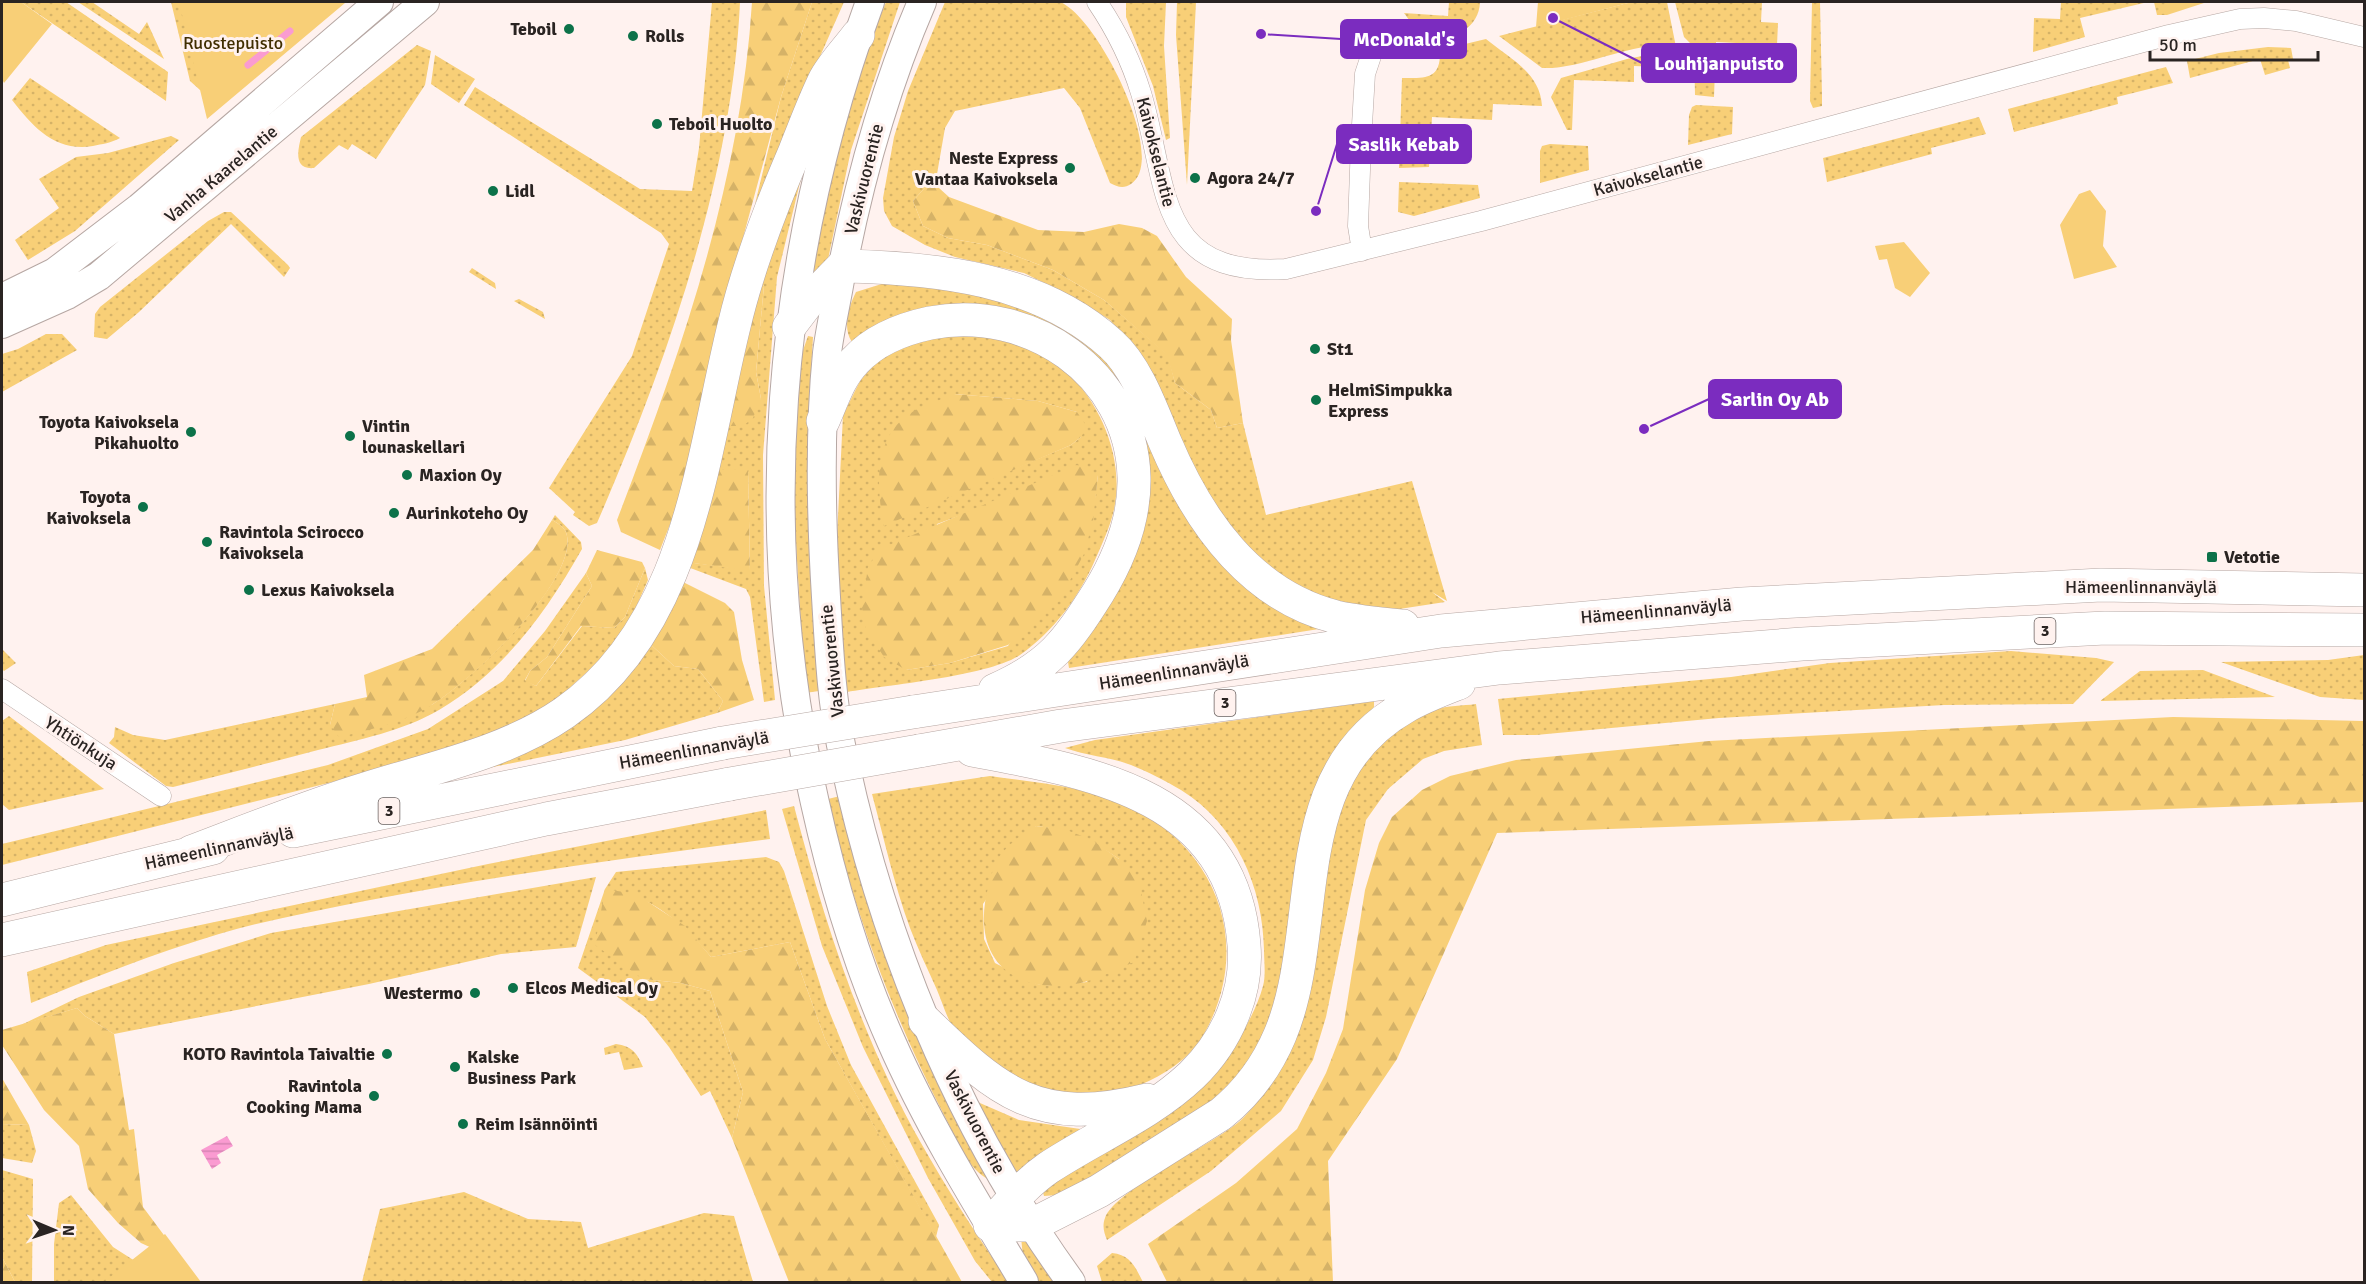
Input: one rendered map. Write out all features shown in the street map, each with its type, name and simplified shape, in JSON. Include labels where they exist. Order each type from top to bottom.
[{"type":"highway","points":[[191,852],[306,807],[493,748],[533,732],[583,699],[617,666],[636,640],[656,603],[688,523],[734,322],[769,213],[825,79],[858,35]]},
{"type":"highway","points":[[789,327],[808,302],[843,266],[897,267],[967,276],[1038,297],[1080,319],[1113,345],[1142,388],[1179,475],[1207,524],[1227,549],[1248,569],[1275,590],[1303,605],[1336,617],[1441,631]]},
{"type":"highway","points":[[823,421],[838,386],[854,362],[872,346],[898,332],[946,320],[979,320],[1004,324],[1053,343],[1076,359],[1097,379],[1113,404],[1130,451],[1134,476],[1127,528],[1109,574],[1077,627],[1053,657],[1024,677],[962,704]]},
{"type":"highway","name":"Hämeenlinnanväylä","points":[[2,900],[191,852],[723,743],[1441,631],[1742,604],[2101,585],[2364,590]]},
{"type":"highway","name":"Hämeenlinnanväylä","points":[[2,940],[546,819],[730,784],[1061,726],[1499,668],[1802,644],[2105,628],[2364,630]]},
{"type":"highway","points":[[990,1225],[1032,1225],[1099,1191],[1221,1114],[1237,1101],[1254,1080],[1281,1035],[1296,974],[1318,829],[1342,770],[1360,745],[1379,725],[1404,707],[1499,668]]},
{"type":"highway","points":[[953,746],[1048,764],[1095,777],[1153,801],[1190,825],[1226,874],[1237,901],[1243,931],[1245,958],[1240,991],[1231,1021],[1212,1053],[1192,1075],[1166,1096],[1048,1168],[1014,1198],[990,1225]]},
{"type":"highway","points":[[925,1021],[979,1072],[999,1087],[1021,1098],[1045,1105],[1105,1109],[1166,1096]]},
{"type":"main road","name":"Vanha Kaarelantie","points":[[2,298],[55,272],[139,208],[208,146],[379,2]]},
{"type":"main road","name":"Vanha Kaarelantie","points":[[2,324],[67,295],[99,276],[425,2]]},
{"type":"main road","name":"Vaskivuorentie","points":[[870,2],[820,165],[805,230],[789,327],[781,412],[778,496],[789,670],[808,773],[826,851],[850,935],[890,1040],[931,1123],[1024,1282]]},
{"type":"main road","name":"Vaskivuorentie","points":[[922,2],[903,46],[873,137],[843,266],[827,352],[823,421],[824,560],[830,661],[841,743],[872,871],[925,1021],[967,1113],[1014,1198],[1071,1282]]},
{"type":"street","name":"Kaivokselantie","points":[[1097,2],[1115,30],[1133,70],[1147,116],[1164,195],[1174,221],[1191,245],[1215,261],[1243,269],[1266,271],[1286,269],[1362,251],[2169,35],[2240,19],[2262,10],[2296,21],[2364,37]]},
{"type":"street","points":[[1362,251],[1358,226],[1365,70],[1375,44]]},
{"type":"street","name":"Yhtiönkuja","points":[[2,689],[161,796]]},
{"type":"green space","points":[[1057,1],[1076,13],[1092,33],[1124,89],[1135,119],[1141,147],[1140,170],[1131,184],[1126,187],[1110,183],[1080,108],[1064,88],[955,111],[945,128],[937,174],[913,201],[923,226],[948,238],[987,245],[1053,270],[1104,300],[1168,355],[1175,383],[1211,410],[1217,428],[1243,423],[1266,515],[1412,481],[1447,601],[1432,592],[1445,602],[1393,610],[1341,605],[1272,574],[1205,503],[1137,353],[1110,320],[1071,296],[1024,273],[955,257],[925,245],[892,226],[884,211],[883,198],[894,137],[908,91],[945,2]]},
{"type":"green space","points":[[2,2],[21,2],[52,24],[4,83],[2,79]]},
{"type":"green space","points":[[21,2],[66,2],[168,72],[166,101]]},
{"type":"green space","points":[[78,2],[92,2],[139,34],[147,22],[164,59]]},
{"type":"green space","points":[[171,2],[226,2],[200,90],[190,81]]},
{"type":"green space","name":"Ruostepuisto","points":[[179,2],[344,2],[345,3],[207,119]]},
{"type":"green space","points":[[712,2],[740,2],[734,68],[724,135],[710,202],[692,268],[648,398],[597,523],[589,526],[573,515],[575,512],[549,488],[632,356],[669,244],[661,233],[464,105],[475,87],[640,189],[692,191],[699,148]]},
{"type":"green space","points":[[752,2],[812,2],[781,97],[730,286],[681,496],[660,550],[621,532],[617,520],[685,330],[721,201],[746,69]]},
{"type":"green space","points":[[812,2],[844,2],[755,204],[781,97]]},
{"type":"green space","points":[[886,2],[900,2],[851,150],[826,269],[810,273],[851,102]]},
{"type":"green space","points":[[1126,2],[1166,2],[1164,46],[1170,138],[1166,140],[1153,86],[1126,17]]},
{"type":"green space","points":[[1177,2],[1196,2],[1187,185],[1176,35]]},
{"type":"green space","points":[[1449,2],[1480,2],[1474,20],[1468,27],[1452,36],[1423,39],[1404,13],[1448,16]]},
{"type":"green space","points":[[1538,2],[1632,2],[1536,27]]},
{"type":"green space","points":[[1632,2],[1667,2],[1676,47],[1661,45],[1645,47],[1575,64],[1542,68],[1499,36]]},
{"type":"green space","points":[[1675,2],[1762,2],[1761,22],[1778,23],[1777,45],[1716,42],[1714,97],[1695,95],[1694,47],[1684,37]]},
{"type":"green space","points":[[1812,2],[1820,2],[1822,96],[1822,106],[1813,108],[1810,101]]},
{"type":"green space","points":[[2061,2],[2148,2],[2080,18],[2085,37],[2033,52],[2034,18],[2060,19]]},
{"type":"green space","points":[[2154,2],[2167,2],[2167,15],[2157,15]]},
{"type":"green space","points":[[2167,2],[2207,2],[2167,15]]},
{"type":"green space","points":[[1486,39],[1530,75],[1540,94],[1542,106],[1493,104],[1492,120],[1432,117],[1429,167],[1399,168],[1402,78],[1425,77],[1435,72],[1440,60],[1440,50]]},
{"type":"green space","points":[[417,45],[431,51],[425,85],[376,159],[352,144],[348,150],[339,145],[314,168],[303,166],[299,158],[301,137]]},
{"type":"green space","points":[[2268,47],[2291,48],[2293,59],[2288,60],[2290,68],[2265,75],[2260,59],[2190,78],[2187,61],[2219,53]]},
{"type":"green space","points":[[1662,52],[1682,63],[1684,68],[1634,66],[1634,82],[1574,80],[1572,130],[1567,130],[1551,97],[1561,78],[1627,59]]},
{"type":"green space","points":[[435,55],[475,79],[459,103],[431,84]]},
{"type":"green space","points":[[2166,67],[2173,83],[2117,97],[2118,104],[2014,132],[2008,109]]},
{"type":"green space","points":[[30,78],[120,138],[103,144],[79,147],[56,141],[46,135],[12,100]]},
{"type":"green space","points":[[1696,105],[1733,107],[1732,134],[1688,145],[1689,115],[1692,107]]},
{"type":"green space","points":[[1979,117],[1986,134],[1931,148],[1932,154],[1827,182],[1823,158]]},
{"type":"green space","points":[[171,136],[179,140],[75,231],[28,260],[15,240],[59,208],[39,179],[76,157],[108,153]]},
{"type":"green space","points":[[1550,144],[1588,146],[1589,170],[1540,183],[1540,151],[1542,146]]},
{"type":"green space","points":[[805,162],[777,277],[763,455],[764,586],[775,700],[764,702],[750,597],[746,589],[685,566],[686,562],[750,570],[748,470],[716,470],[726,426],[761,399],[756,372],[764,285],[756,289]]},
{"type":"green space","points":[[937,174],[939,188],[949,197],[1038,230],[1084,232],[1119,224],[1142,228],[1157,236],[1186,277],[1232,319],[1231,340],[1243,423],[1217,428],[1211,410],[1175,383],[1167,355],[1104,300],[1053,270],[987,245],[948,238],[923,226],[913,201]]},
{"type":"green space","points":[[1399,182],[1478,185],[1480,198],[1414,216],[1398,212]]},
{"type":"green space","points":[[2090,190],[2106,211],[2103,246],[2117,267],[2074,279],[2060,225],[2079,194]]},
{"type":"green space","points":[[224,212],[231,212],[288,265],[290,268],[284,277],[231,224],[139,312],[107,339],[94,337],[95,314],[100,307],[208,221]]},
{"type":"green space","points":[[1904,242],[1930,273],[1910,297],[1895,288],[1887,259],[1879,260],[1875,246]]},
{"type":"green space","points":[[472,268],[495,283],[496,289],[469,272]]},
{"type":"green space","points":[[888,282],[916,282],[1028,303],[1109,356],[1171,481],[1319,629],[1069,668],[1068,662],[1144,466],[1050,327],[852,342],[847,324],[849,310],[856,292]]},
{"type":"green space","points":[[764,285],[756,372],[761,399],[753,418],[743,426],[726,426],[756,289]]},
{"type":"green space","points":[[519,299],[543,312],[545,319],[514,301]]},
{"type":"green space","points":[[46,334],[62,334],[77,350],[2,392],[2,354],[18,349]]},
{"type":"green space","points":[[952,334],[994,336],[1022,345],[1061,367],[1090,400],[1107,432],[1116,468],[1115,504],[1089,574],[1073,600],[1044,635],[1020,655],[986,669],[847,692],[842,649],[837,537],[843,415],[860,381],[876,362],[895,347]],"holes":[[[954,394],[1038,401],[1077,412],[1081,437],[1071,445],[1009,471]],[[1098,475],[1095,498],[1008,646],[950,663],[906,670],[937,524],[975,510]]]},
{"type":"green space","points":[[808,336],[813,337],[808,514],[819,691],[805,693],[793,494],[801,356]]},
{"type":"green space","points":[[954,394],[1038,401],[1077,412],[1087,427],[1081,437],[1071,445],[884,526],[879,483],[882,454],[887,441],[894,428],[909,414]]},
{"type":"green space","points":[[1077,465],[1098,475],[1093,521],[1084,554],[1059,601],[1008,645],[950,663],[906,670],[884,657],[866,629],[862,608],[868,567],[880,549]]},
{"type":"green space","points":[[748,469],[750,571],[686,562],[716,470]]},
{"type":"green space","points":[[555,515],[581,542],[582,549],[568,573],[538,618],[503,659],[462,695],[439,710],[411,724],[364,738],[173,787],[166,786],[109,743],[114,737],[115,727],[133,735],[165,740],[335,704],[330,725],[400,713],[433,704],[471,675],[494,653],[517,629],[555,578],[565,555],[567,536],[564,528],[552,520]]},
{"type":"green space","points":[[552,520],[562,527],[567,536],[565,556],[555,579],[538,605],[492,655],[469,677],[430,706],[386,725],[339,737],[330,725],[335,704],[367,697],[364,675],[432,649],[533,550]]},
{"type":"green space","points":[[597,550],[642,562],[645,568],[625,617],[614,628],[581,626],[536,686],[525,681],[530,671],[547,657],[592,586],[586,573]]},
{"type":"green space","points":[[645,568],[648,580],[633,614],[609,652],[551,705],[506,729],[364,774],[2,865],[2,844],[328,765],[428,729],[503,681],[545,631],[586,573],[592,586],[547,657],[530,671],[525,680],[536,686],[582,626],[614,628],[625,617]]},
{"type":"green space","points":[[679,580],[725,603],[734,612],[742,660],[754,700],[717,713],[723,701],[698,669],[674,666],[649,643]]},
{"type":"green space","points":[[649,643],[674,666],[698,669],[723,701],[717,713],[625,740],[454,775]]},
{"type":"green space","points":[[2,649],[16,663],[4,671],[2,669]]},
{"type":"green space","points":[[2011,651],[2096,658],[2114,662],[2073,704],[1944,705],[1719,718],[1536,735],[1503,735],[1498,699],[1731,677],[1830,663]]},
{"type":"green space","points":[[2364,655],[2364,700],[2320,697],[2221,662],[2328,660]]},
{"type":"green space","points":[[2203,670],[2275,697],[2100,701],[2140,671]]},
{"type":"green space","points":[[1374,701],[1374,707],[1332,754],[1320,780],[1281,1000],[1260,1050],[1219,1100],[1086,1180],[1057,1195],[1044,1196],[1042,1189],[1231,1052],[1253,1012],[1264,977],[1262,926],[1252,881],[1243,859],[1217,820],[1181,790],[1131,765],[1065,748],[1095,740]]},
{"type":"green space","points":[[1476,704],[1482,745],[1444,751],[1423,759],[1388,789],[1366,820],[1326,1017],[1313,1060],[1281,1111],[1211,1171],[1107,1240],[1104,1224],[1112,1207],[1144,1182],[1240,1121],[1269,1086],[1280,1067],[1294,1038],[1299,1019],[1316,913],[1337,819],[1363,764],[1381,742],[1414,720],[1440,708]]},
{"type":"green space","points":[[9,716],[104,789],[9,810],[2,804],[2,721]]},
{"type":"green space","points":[[2173,717],[2364,721],[2364,802],[1497,833],[1397,1059],[1328,1161],[1333,1282],[1167,1282],[1148,1244],[1236,1183],[1297,1129],[1326,1073],[1343,1029],[1365,890],[1379,843],[1392,817],[1422,790],[1450,776],[1516,760],[1709,741]]},
{"type":"green space","points":[[990,776],[1062,786],[1097,794],[1130,807],[1161,826],[1186,848],[1205,875],[1219,904],[1226,935],[1226,968],[1219,1001],[1204,1034],[1192,1050],[1176,1065],[1157,1077],[1135,1087],[1090,1098],[1067,1099],[1035,1092],[1010,1080],[986,1063],[965,1044],[954,1029],[916,944],[889,861],[872,794]],"holes":[[[1036,826],[1080,837],[1119,859],[1087,982],[1053,986],[1037,984],[995,963],[984,939],[983,904]]]},
{"type":"green space","points":[[840,796],[990,1180],[974,1168],[962,1152],[891,1000],[862,921],[838,840],[828,799]]},
{"type":"green space","points":[[794,806],[832,936],[880,1063],[931,1161],[1009,1282],[992,1282],[975,1261],[928,1178],[863,1047],[822,946],[782,809]]},
{"type":"green space","points":[[766,810],[770,839],[466,883],[273,920],[171,949],[31,1003],[27,972],[106,945],[488,864]]},
{"type":"green space","points":[[1036,826],[1064,829],[1092,840],[1119,859],[1139,881],[1147,921],[1134,962],[1084,982],[1062,986],[1030,983],[1014,976],[1001,966],[986,939],[985,903],[989,884],[1000,856],[1019,837]]},
{"type":"green space","points":[[766,857],[779,862],[784,871],[827,1006],[851,1065],[939,1225],[936,1237],[825,1039],[790,942],[711,957],[689,933],[664,912],[637,897],[605,890],[643,979],[681,983],[710,991],[743,1092],[732,1138],[710,1091],[701,1096],[669,1047],[645,1017],[578,968],[605,889],[616,872]]},
{"type":"green space","points":[[596,877],[576,947],[501,954],[369,984],[114,1034],[85,1016],[77,1008],[21,1025],[79,997],[174,963],[271,933]]},
{"type":"green space","points":[[605,889],[636,894],[685,926],[711,957],[790,942],[825,1039],[962,1282],[789,1282],[732,1138],[743,1092],[710,991],[681,983],[643,979],[595,945]]},
{"type":"green space","points":[[77,1008],[85,1016],[114,1034],[129,1130],[134,1129],[143,1207],[178,1254],[167,1255],[141,1243],[118,1223],[88,1189],[79,1146],[44,1110],[2,1045],[2,1030]]},
{"type":"green space","points":[[616,1044],[626,1046],[633,1051],[643,1067],[624,1070],[619,1052],[605,1055],[604,1048]]},
{"type":"green space","points":[[2,1078],[29,1125],[2,1124]]},
{"type":"green space","points":[[973,1100],[1019,1120],[1087,1130],[1014,1181]]},
{"type":"green space","points":[[2,1124],[29,1125],[36,1151],[32,1163],[2,1158]]},
{"type":"green space","points":[[2,1170],[33,1179],[32,1282],[15,1282],[2,1257]]},
{"type":"green space","points":[[464,1192],[528,1219],[581,1222],[588,1248],[704,1213],[734,1216],[753,1282],[362,1282],[380,1209]]},
{"type":"green space","points":[[71,1195],[113,1247],[149,1270],[188,1282],[54,1282],[54,1244],[59,1203]]},
{"type":"green space","points":[[1024,1233],[1054,1282],[1036,1282],[1023,1257],[1021,1237]]},
{"type":"green space","points":[[165,1234],[201,1282],[104,1282]]},
{"type":"green space","points":[[1112,1253],[1128,1259],[1143,1282],[1102,1282],[1097,1266]]},
{"type":"green space","points":[[2,1257],[15,1282],[2,1282]]},
{"type":"shaded area","points":[[227,1136],[233,1146],[217,1155],[221,1163],[212,1169],[201,1150]]},
{"type":"waterway","points":[[248,65],[290,31]]},
{"type":"place","name":"Louhijanpuisto","points":[[1553,18]]},
{"type":"place","name":"Teboil","points":[[569,29]]},
{"type":"place","name":"McDonald's","points":[[1261,34]]},
{"type":"place","name":"Rolls","points":[[633,36]]},
{"type":"place","name":"Teboil Huolto","points":[[657,124]]},
{"type":"place","name":"Neste Express Vantaa Kaivoksela","points":[[1070,168]]},
{"type":"place","name":"Agora 24/7","points":[[1195,178]]},
{"type":"place","name":"Lidl","points":[[493,191]]},
{"type":"place","name":"Saslik Kebab","points":[[1316,211]]},
{"type":"place","name":"St1","points":[[1315,349]]},
{"type":"place","name":"HelmiSimpukka Express","points":[[1316,400]]},
{"type":"place","name":"Sarlin Oy Ab","points":[[1644,429]]},
{"type":"place","name":"Toyota Kaivoksela Pikahuolto","points":[[191,432]]},
{"type":"place","name":"Vintin lounaskellari","points":[[350,436]]},
{"type":"place","name":"Maxion Oy","points":[[407,475]]},
{"type":"place","name":"Toyota Kaivoksela","points":[[143,507]]},
{"type":"place","name":"Aurinkoteho Oy","points":[[394,513]]},
{"type":"place","name":"Ravintola Scirocco Kaivoksela","points":[[207,542]]},
{"type":"place","name":"Vetotie","points":[[2212,557]]},
{"type":"place","name":"Lexus Kaivoksela","points":[[249,590]]},
{"type":"place","name":"Elcos Medical Oy","points":[[513,988]]},
{"type":"place","name":"Westermo","points":[[475,993]]},
{"type":"place","name":"KOTO Ravintola Taivaltie","points":[[387,1054]]},
{"type":"place","name":"Kalske Business Park","points":[[455,1067]]},
{"type":"place","name":"Ravintola Cooking Mama","points":[[374,1096]]},
{"type":"place","name":"Reim Isännöinti","points":[[463,1124]]}]
